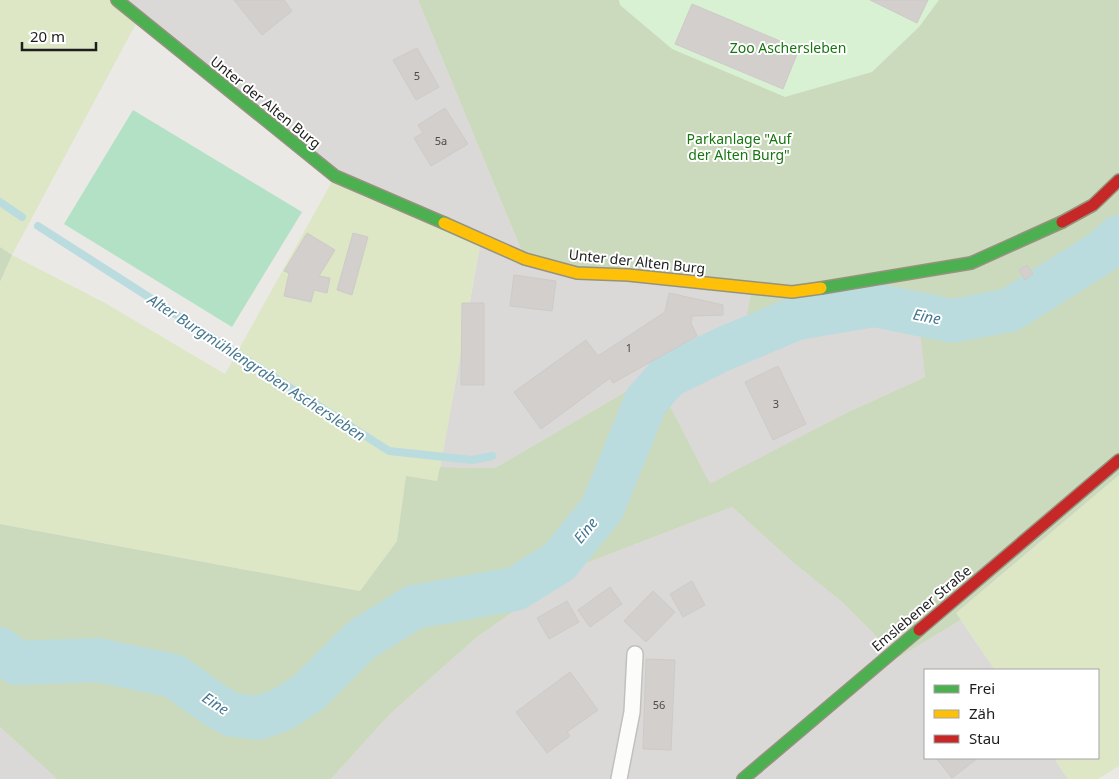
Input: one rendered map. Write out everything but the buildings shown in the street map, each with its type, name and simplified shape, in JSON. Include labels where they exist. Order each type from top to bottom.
[{"type":"street","name":"Unter der Alten Burg","points":[[117,0],[335,176],[525,259],[577,273],[628,275],[792,292],[856,283],[971,263],[1065,220],[1093,205],[1119,180]]},
{"type":"street","name":"Emslebener Straße","points":[[743,779],[1119,460]]},
{"type":"lane","points":[[619,779],[632,712],[635,654]]},
{"type":"shaded area","points":[[117,0],[418,0],[525,259],[751,293],[748,316],[702,347],[495,468],[440,467],[481,240],[335,176]]},
{"type":"shaded area","points":[[920,321],[925,377],[848,412],[710,485],[668,402],[738,357],[778,335]]},
{"type":"shaded area","points":[[732,507],[795,564],[842,602],[898,658],[961,620],[994,669],[924,669],[924,759],[1055,759],[1068,779],[331,779],[390,714],[476,638],[576,567]]},
{"type":"shaded area","points":[[0,727],[57,779],[0,779]]},
{"type":"green space","points":[[0,0],[117,0],[139,18],[12,255],[0,247]]},
{"type":"green space","name":"Parkanlage \"Auf der Alten Burg\"","points":[[418,0],[1119,0],[1119,475],[956,613],[961,620],[898,658],[842,602],[795,564],[732,507],[576,567],[476,638],[390,714],[331,779],[57,779],[0,727],[0,524],[360,591],[397,541],[406,476],[437,481],[440,467],[495,468],[702,347],[747,316],[751,293],[525,259]],"holes":[[[919,321],[925,377],[848,412],[710,484],[668,402],[738,357],[778,335]]]},
{"type":"green space","name":"Zoo Aschersleben","points":[[619,0],[939,0],[919,27],[872,72],[785,97],[672,49],[620,5]]},
{"type":"green space","points":[[133,110],[302,212],[232,327],[64,224]]},
{"type":"green space","points":[[335,176],[481,240],[438,481],[406,477],[397,541],[360,591],[0,524],[0,282],[12,255],[105,303],[225,374]]},
{"type":"green space","points":[[0,247],[12,255],[0,282]]},
{"type":"green space","points":[[1119,475],[1119,766],[1098,779],[1068,779],[1055,759],[1099,759],[1099,669],[994,669],[956,613]]},
{"type":"waterway","name":"Alter Burgmühlengraben Aschersleben","points":[[0,202],[22,217]]},
{"type":"waterway","name":"Alter Burgmühlengraben Aschersleben","points":[[38,226],[389,451],[472,460],[492,456]]},
{"type":"waterway","name":"Eine","points":[[0,649],[17,663],[97,660],[174,676],[216,706],[233,715],[258,718],[281,710],[308,693],[361,640],[414,607],[515,589],[559,562],[602,509],[646,401],[668,376],[721,350],[797,318],[874,305],[953,321],[1010,310],[1102,252],[1119,237]]},
{"type":"traffic: fast","points":[[117,0],[335,176],[444,223]]},
{"type":"traffic: fast","points":[[821,288],[971,263],[1062,222]]},
{"type":"traffic: fast","points":[[743,779],[919,630]]},
{"type":"traffic: slow","points":[[444,223],[525,259],[577,273],[628,275],[792,292],[821,288]]},
{"type":"traffic: jam","points":[[1062,222],[1093,205],[1119,180]]},
{"type":"traffic: jam","points":[[919,630],[1119,460]]}]
